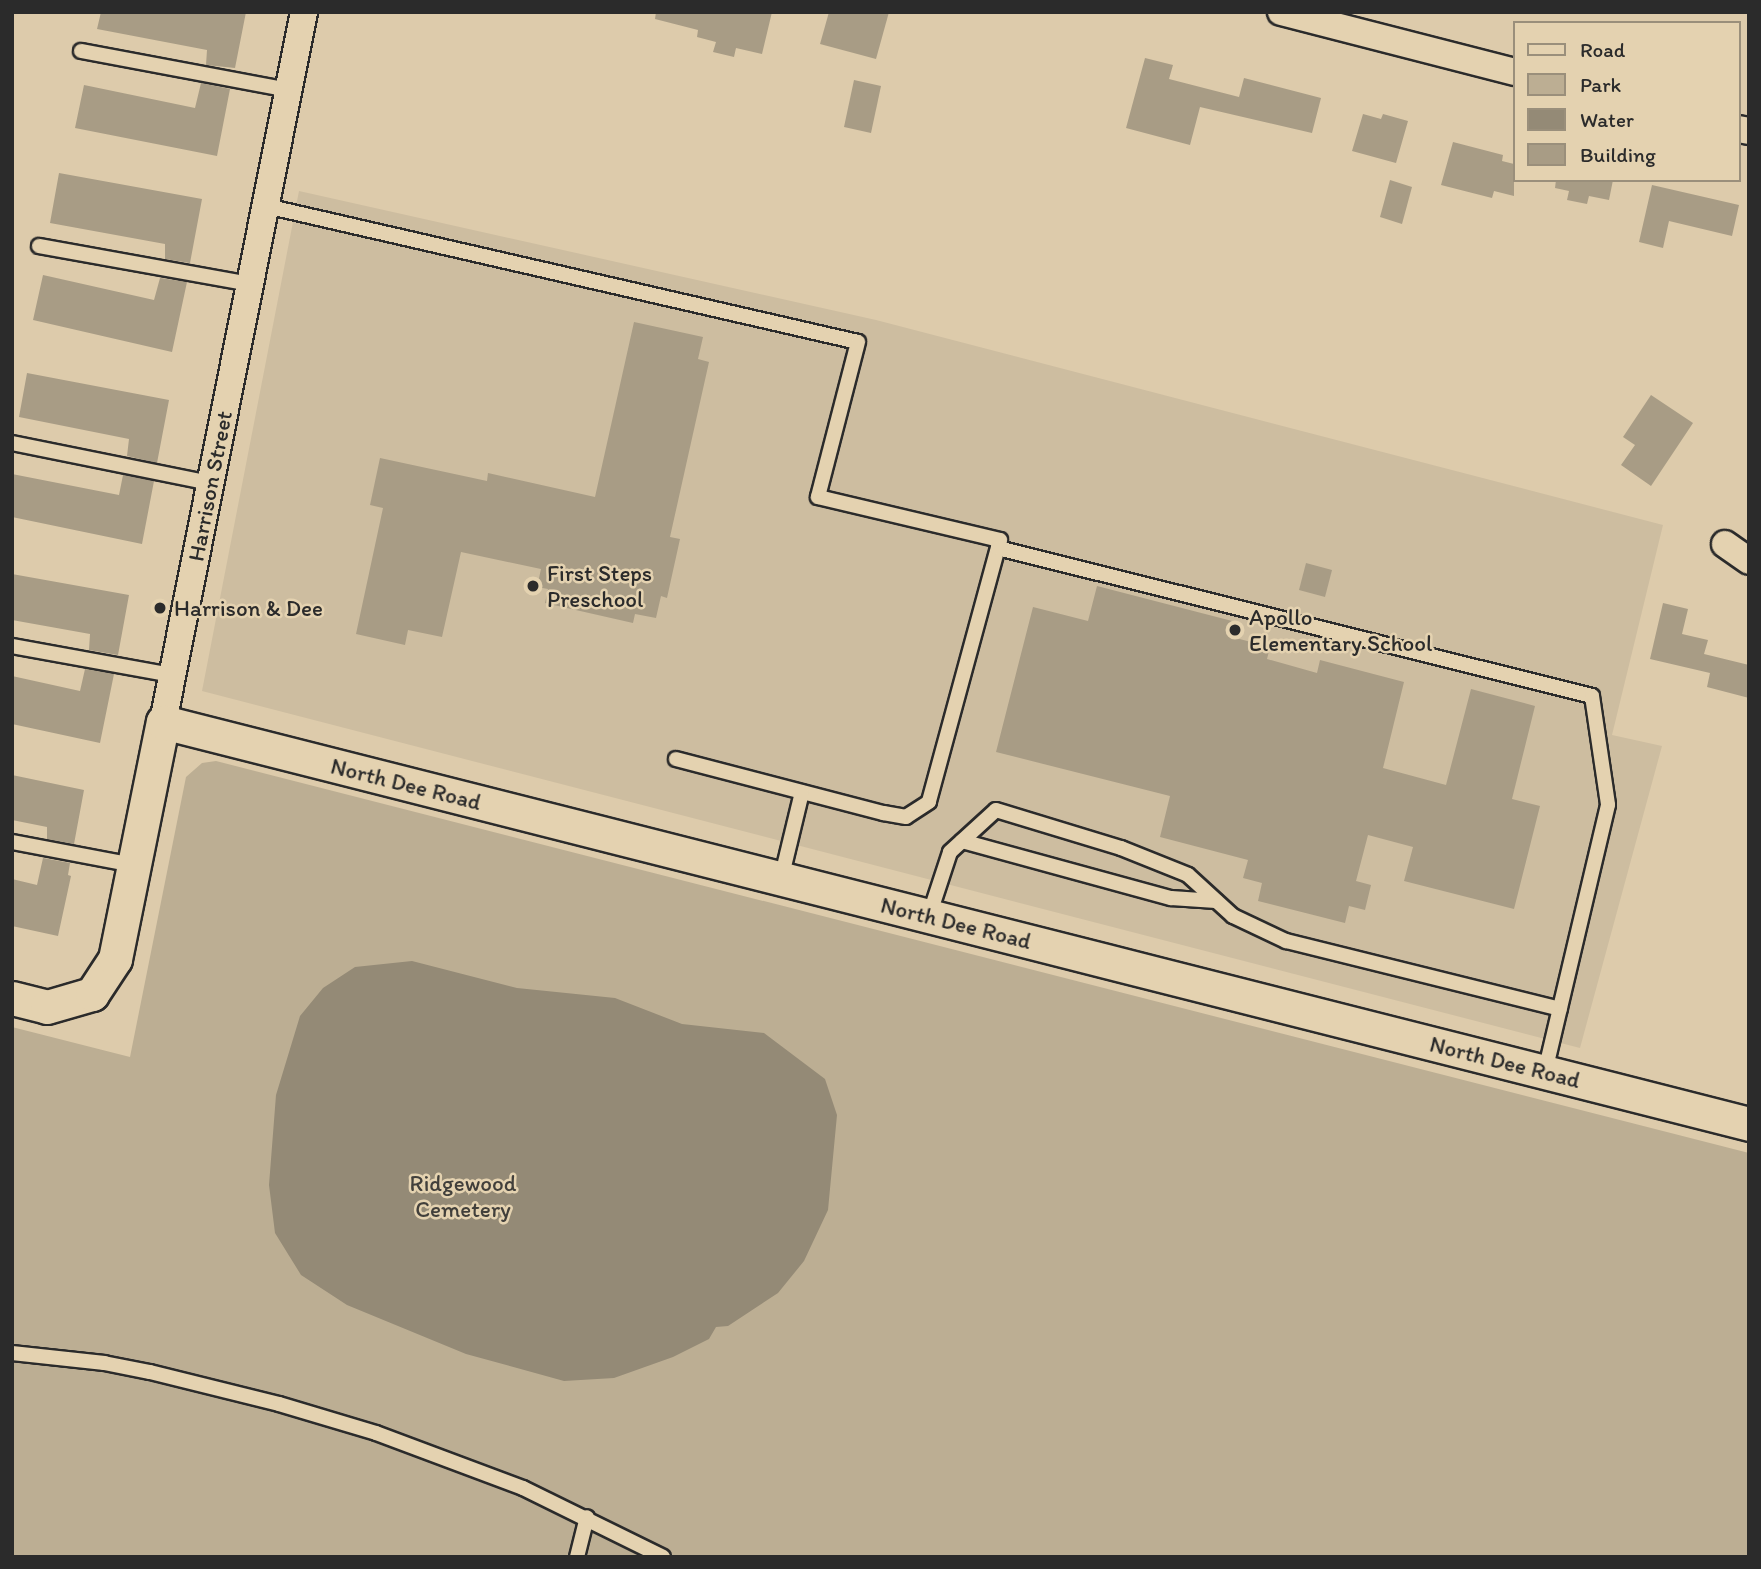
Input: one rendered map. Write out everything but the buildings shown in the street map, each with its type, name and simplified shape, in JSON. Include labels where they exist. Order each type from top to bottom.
[{"type":"street","name":"Harrison Street","points":[[12,998],[47,1007],[92,994],[115,960],[304,12]]},
{"type":"street","points":[[1281,12],[1512,71]]},
{"type":"street","points":[[1725,544],[1749,561]]},
{"type":"street","name":"North Dee Road","points":[[163,722],[1749,1124]]},
{"type":"lane","points":[[81,51],[289,90]]},
{"type":"lane","points":[[265,206],[858,342],[817,497],[1000,540],[929,802],[906,817],[676,759]]},
{"type":"lane","points":[[39,246],[250,284]]},
{"type":"lane","points":[[12,443],[210,482]]},
{"type":"lane","points":[[998,548],[1592,696],[1608,805],[1545,1072]]},
{"type":"lane","points":[[12,646],[172,675]]},
{"type":"lane","points":[[780,878],[802,792]]},
{"type":"lane","points":[[929,916],[950,852],[996,810],[1121,848],[1188,875],[1233,916],[1286,941],[1560,1009]]},
{"type":"lane","points":[[962,841],[1171,898],[1216,901]]},
{"type":"lane","points":[[12,842],[134,865]]},
{"type":"lane","points":[[12,1353],[104,1363],[279,1404],[376,1433],[523,1488],[587,1517],[663,1557]]},
{"type":"lane","points":[[12,1363],[42,1356]]},
{"type":"lane","points":[[577,1557],[587,1517]]},
{"type":"shaded area","points":[[299,191],[876,320],[1663,525],[1612,735],[1662,746],[1580,1048],[202,691]]},
{"type":"green space","name":"Ridgewood Cemetery","points":[[216,761],[1749,1153],[1749,1557],[12,1557],[12,1027],[130,1057],[186,777],[202,763]]},
{"type":"water","points":[[412,961],[517,988],[615,998],[682,1024],[764,1033],[825,1079],[837,1115],[828,1210],[804,1261],[778,1293],[728,1326],[716,1327],[709,1339],[673,1357],[614,1378],[564,1381],[466,1354],[347,1305],[301,1275],[275,1233],[269,1185],[276,1095],[300,1016],[323,988],[355,967]]},
{"type":"place","name":"First Steps Preschool","points":[[533,586]]},
{"type":"place","name":"Harrison & Dee","points":[[160,608]]},
{"type":"place","name":"Apollo Elementary School","points":[[1235,630]]}]
